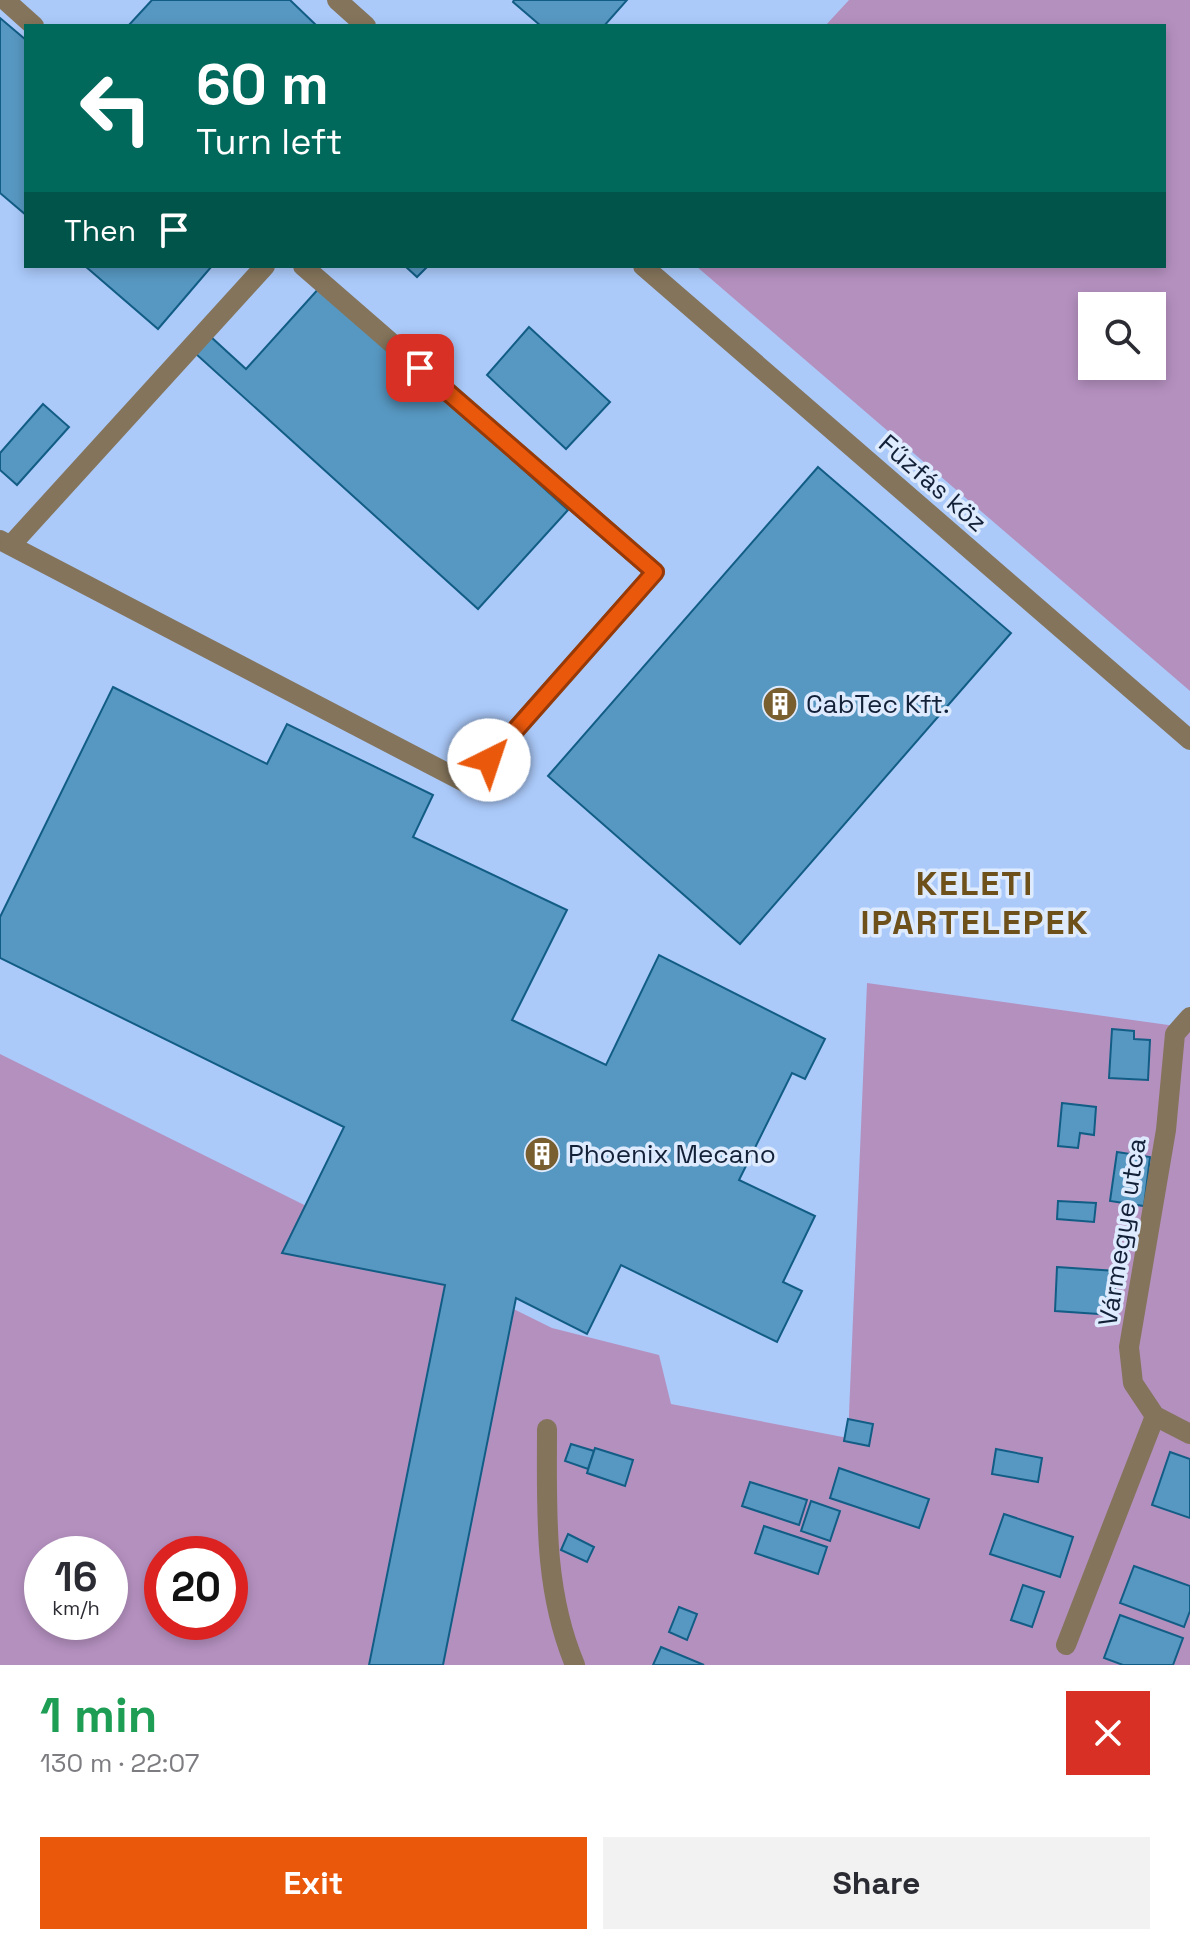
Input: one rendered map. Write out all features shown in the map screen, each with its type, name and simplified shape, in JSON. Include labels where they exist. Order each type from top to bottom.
[{"type":"street","points":[[5,0],[32,24]]},
{"type":"street","points":[[337,0],[364,24]]},
{"type":"street","points":[[263,268],[6,542],[468,784],[655,572],[305,268]]},
{"type":"street","name":"Fűzfás köz","points":[[645,268],[1190,740]]},
{"type":"street","name":"Vármegye utca","points":[[1190,1017],[1175,1034],[1166,1130],[1129,1347],[1133,1383],[1155,1416],[1190,1434]]},
{"type":"street","points":[[1066,1645],[1155,1416]]},
{"type":"street","points":[[547,1429],[547,1532],[551,1586],[575,1665]]},
{"type":"shaded area","points":[[849,0],[1190,0],[1190,691],[698,268],[1166,268],[1166,24],[827,24]]},
{"type":"shaded area","points":[[867,983],[1190,1028],[1190,1665],[0,1665],[0,1054],[552,1328],[659,1355],[671,1404],[848,1438]]},
{"type":"building","points":[[152,0],[290,0],[315,24],[130,24]]},
{"type":"building","points":[[627,0],[606,24],[539,24],[513,2]]},
{"type":"building","points":[[0,18],[24,38],[24,213],[0,193]]},
{"type":"building","points":[[87,268],[210,268],[158,329]]},
{"type":"building","points":[[407,268],[426,268],[417,277]]},
{"type":"building","points":[[321,286],[568,510],[478,609],[196,354],[211,337],[246,369]]},
{"type":"building","points":[[529,327],[610,402],[566,449],[487,375]]},
{"type":"building","points":[[43,404],[69,427],[17,485],[0,470],[0,453]]},
{"type":"building","name":"CabTec Kft.","points":[[818,467],[1011,633],[740,944],[548,776]]},
{"type":"building","name":"Phoenix Mecano","points":[[113,687],[267,764],[287,724],[433,795],[413,837],[567,910],[512,1020],[606,1065],[659,955],[825,1039],[805,1079],[792,1073],[739,1180],[815,1216],[783,1282],[802,1291],[777,1342],[621,1265],[587,1334],[516,1298],[443,1665],[369,1665],[445,1285],[282,1253],[344,1127],[0,958],[0,917]]},
{"type":"building","points":[[1112,1029],[1134,1031],[1134,1039],[1150,1040],[1148,1080],[1109,1078]]},
{"type":"building","points":[[1062,1103],[1096,1107],[1094,1135],[1080,1133],[1078,1148],[1058,1146]]},
{"type":"building","points":[[1117,1152],[1150,1157],[1144,1206],[1110,1201]]},
{"type":"building","points":[[1058,1201],[1096,1203],[1094,1222],[1057,1219]]},
{"type":"building","points":[[1057,1267],[1116,1271],[1113,1315],[1055,1311]]},
{"type":"building","points":[[848,1419],[873,1424],[869,1446],[844,1441]]},
{"type":"building","points":[[571,1444],[594,1451],[588,1469],[565,1461]]},
{"type":"building","points":[[595,1448],[633,1460],[625,1486],[587,1473]]},
{"type":"building","points":[[996,1449],[1042,1458],[1038,1482],[992,1474]]},
{"type":"building","points":[[1170,1452],[1190,1459],[1190,1518],[1152,1505]]},
{"type":"building","points":[[839,1468],[929,1499],[919,1528],[830,1498]]},
{"type":"building","points":[[750,1482],[807,1500],[799,1525],[742,1506]]},
{"type":"building","points":[[811,1501],[840,1511],[830,1541],[801,1531]]},
{"type":"building","points":[[1004,1514],[1073,1537],[1060,1577],[990,1554]]},
{"type":"building","points":[[764,1526],[827,1547],[818,1574],[755,1553]]},
{"type":"building","points":[[568,1534],[594,1547],[587,1562],[561,1550]]},
{"type":"building","points":[[1134,1566],[1190,1586],[1190,1611],[1184,1627],[1120,1603]]},
{"type":"building","points":[[1023,1585],[1044,1592],[1032,1627],[1011,1620]]},
{"type":"building","points":[[679,1607],[697,1614],[687,1640],[669,1632]]},
{"type":"building","points":[[1120,1615],[1183,1638],[1173,1665],[1123,1665],[1104,1658]]},
{"type":"building","points":[[661,1647],[704,1665],[653,1665]]},
{"type":"place","name":"CabTec Kft.","points":[[780,704]]},
{"type":"place","name":"Phoenix Mecano","points":[[542,1154]]},
{"type":"district","name":"KELETI IPARTELEPEK","points":[[975,902]]},
{"type":"route","points":[[420,368],[655,572],[489,760]]}]
